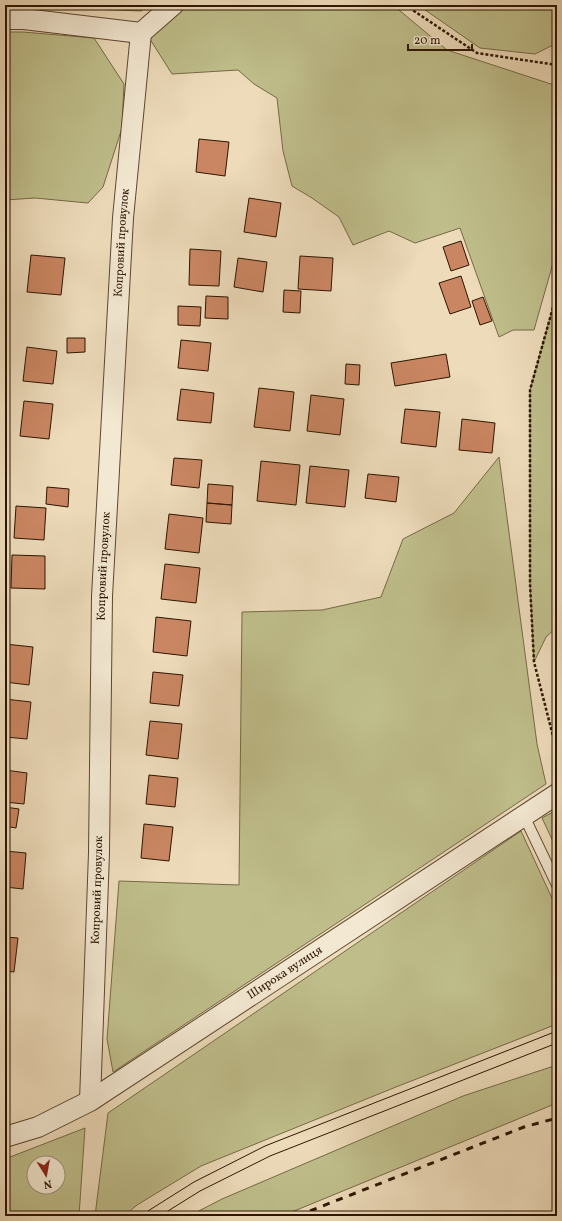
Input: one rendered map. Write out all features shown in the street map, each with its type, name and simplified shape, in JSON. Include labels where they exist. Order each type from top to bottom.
[{"type":"street","points":[[5,19],[24,19],[141,33],[173,5]]},
{"type":"street","name":"Копровий провулок","points":[[90,1101],[99,853],[102,596],[123,218],[141,33]]},
{"type":"street","name":"Широка вулиця","points":[[5,1137],[38,1127],[90,1101],[557,794]]},
{"type":"lane","points":[[524,816],[557,885]]},
{"type":"path","points":[[405,5],[477,53],[557,65]]},
{"type":"path","points":[[557,293],[530,390],[530,584],[534,662],[553,736],[557,741]]},
{"type":"shaded area","points":[[88,5],[150,5],[141,11],[90,9]]},
{"type":"shaded area","points":[[183,5],[393,5],[447,50],[557,86],[557,249],[534,330],[513,330],[499,337],[460,228],[415,243],[389,231],[353,245],[339,217],[292,186],[283,151],[277,98],[254,84],[238,70],[172,74],[148,36]]},
{"type":"shaded area","points":[[418,5],[557,5],[557,43],[535,54],[480,48]]},
{"type":"shaded area","points":[[5,32],[23,32],[94,38],[124,84],[122,128],[103,187],[88,203],[35,198],[5,200]]},
{"type":"shaded area","points":[[557,293],[557,627],[546,637],[534,662],[530,584],[530,390]]},
{"type":"shaded area","points":[[499,457],[537,744],[546,784],[113,1072],[107,1039],[119,881],[239,885],[242,612],[322,610],[381,597],[403,539],[454,513]]},
{"type":"shaded area","points":[[557,810],[557,850],[542,818]]},
{"type":"shaded area","points":[[521,831],[557,909],[557,1024],[201,1166],[137,1205],[124,1216],[95,1216],[108,1113]]},
{"type":"shaded area","points":[[557,1065],[557,1103],[282,1216],[189,1216],[222,1199],[463,1096]]},
{"type":"shaded area","points":[[85,1128],[79,1216],[5,1216],[5,1159]]},
{"type":"building","points":[[199,139],[229,142],[225,176],[196,172]]},
{"type":"building","points":[[249,198],[281,203],[276,237],[244,232]]},
{"type":"building","points":[[461,241],[469,265],[451,271],[443,247]]},
{"type":"building","points":[[190,249],[221,251],[219,286],[189,285]]},
{"type":"building","points":[[31,255],[65,258],[61,295],[27,292]]},
{"type":"building","points":[[300,256],[333,258],[331,291],[298,289]]},
{"type":"building","points":[[238,258],[267,262],[263,292],[234,287]]},
{"type":"building","points":[[461,276],[471,307],[450,314],[439,283]]},
{"type":"building","points":[[284,290],[301,291],[300,313],[283,312]]},
{"type":"building","points":[[206,296],[228,297],[228,319],[205,318]]},
{"type":"building","points":[[483,297],[492,321],[480,325],[472,301]]},
{"type":"building","points":[[178,306],[201,307],[200,326],[178,325]]},
{"type":"building","points":[[67,338],[85,338],[85,352],[67,353]]},
{"type":"building","points":[[181,340],[211,343],[208,371],[178,368]]},
{"type":"building","points":[[27,347],[57,351],[53,384],[23,381]]},
{"type":"building","points":[[446,354],[450,377],[395,386],[391,363]]},
{"type":"building","points":[[346,364],[360,365],[359,385],[345,384]]},
{"type":"building","points":[[259,388],[294,392],[290,431],[254,427]]},
{"type":"building","points":[[181,389],[214,393],[211,423],[177,420]]},
{"type":"building","points":[[311,395],[344,399],[340,435],[307,431]]},
{"type":"building","points":[[24,401],[53,404],[49,439],[20,436]]},
{"type":"building","points":[[405,409],[440,412],[436,447],[401,443]]},
{"type":"building","points":[[462,419],[495,423],[492,453],[459,450]]},
{"type":"building","points":[[174,458],[202,460],[199,488],[171,485]]},
{"type":"building","points":[[261,461],[300,465],[296,505],[257,501]]},
{"type":"building","points":[[310,466],[349,470],[345,507],[306,503]]},
{"type":"building","points":[[368,474],[399,477],[396,502],[365,498]]},
{"type":"building","points":[[208,484],[233,486],[232,505],[207,503]]},
{"type":"building","points":[[47,487],[69,489],[68,507],[46,504]]},
{"type":"building","points":[[207,503],[232,505],[231,524],[206,522]]},
{"type":"building","points":[[16,506],[46,508],[44,540],[14,538]]},
{"type":"building","points":[[169,514],[203,518],[199,553],[165,549]]},
{"type":"building","points":[[12,555],[45,556],[45,589],[11,588]]},
{"type":"building","points":[[165,564],[200,568],[196,603],[161,599]]},
{"type":"building","points":[[156,617],[191,621],[187,656],[153,652]]},
{"type":"building","points":[[5,644],[33,647],[29,685],[5,682]]},
{"type":"building","points":[[153,672],[183,675],[179,706],[150,703]]},
{"type":"building","points":[[5,699],[31,702],[27,739],[5,737]]},
{"type":"building","points":[[150,721],[182,724],[178,759],[146,755]]},
{"type":"building","points":[[5,770],[27,773],[24,804],[5,802]]},
{"type":"building","points":[[149,775],[178,778],[175,807],[146,804]]},
{"type":"building","points":[[5,807],[19,809],[16,828],[5,826]]},
{"type":"building","points":[[144,824],[173,827],[169,861],[141,858]]},
{"type":"building","points":[[5,851],[26,853],[23,889],[5,887]]},
{"type":"building","points":[[5,937],[18,938],[14,972],[5,971]]},
{"type":"tram line","points":[[140,1216],[194,1182],[265,1146],[557,1031]]},
{"type":"tram line","points":[[160,1216],[200,1191],[270,1156],[557,1043]]},
{"type":"railway","points":[[297,1216],[524,1127],[557,1118]]}]
